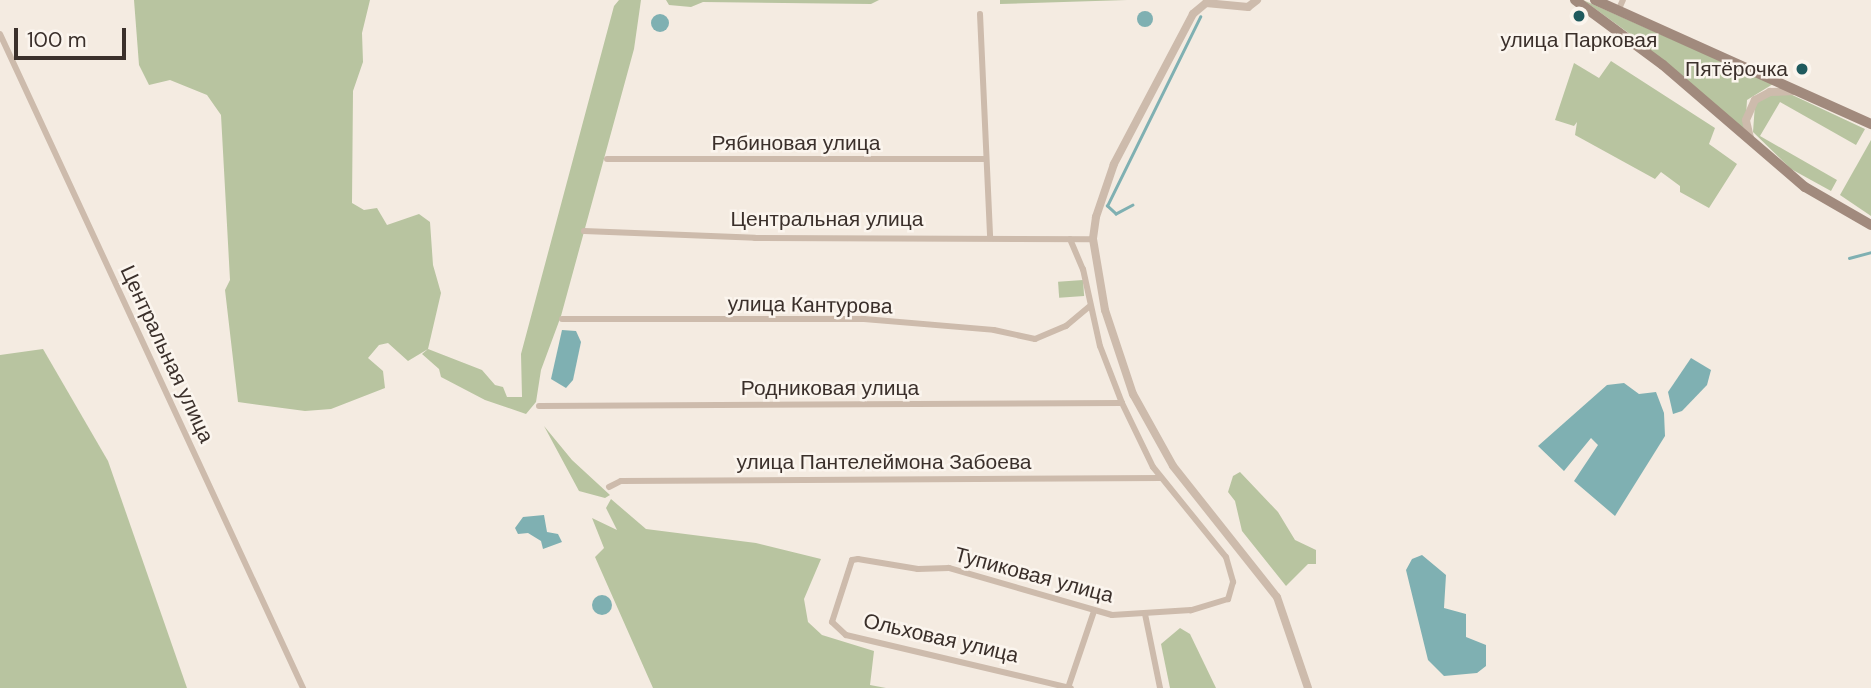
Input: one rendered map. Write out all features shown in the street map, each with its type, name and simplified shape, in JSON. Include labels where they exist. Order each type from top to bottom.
[{"type":"main road","points":[[1575,0],[1663,65],[1757,150],[1805,187],[1871,225]]},
{"type":"main road","points":[[1595,0],[1871,124]]},
{"type":"street","points":[[1257,0],[1248,7],[1206,3],[1193,14],[1114,164],[1096,217],[1093,239],[1105,310],[1133,394],[1173,466],[1277,597],[1308,688]]},
{"type":"street","points":[[1618,11],[1623,0]]},
{"type":"street","points":[[980,14],[990,237]]},
{"type":"street","name":"Центральная улица","points":[[0,34],[303,688]]},
{"type":"street","points":[[1757,150],[1746,125],[1752,104],[1770,92],[1799,91]]},
{"type":"street","name":"Рябиновая улица","points":[[607,159],[985,159]]},
{"type":"street","name":"Центральная улица","points":[[584,231],[755,238],[1093,239]]},
{"type":"street","points":[[1070,239],[1083,269],[1089,307],[1122,403],[1161,478]]},
{"type":"street","name":"улица Кантурова","points":[[562,319],[864,319],[994,330],[1035,339],[1066,326],[1089,307]]},
{"type":"street","name":"Родниковая улица","points":[[540,406],[1122,403]]},
{"type":"street","name":"улица Пантелеймона Забоева","points":[[609,487],[621,481],[1161,478]]},
{"type":"street","name":"Тупиковая улица","points":[[852,560],[918,569],[949,568],[1094,611],[1145,614],[1222,603],[1233,582],[1226,557],[1161,478]]},
{"type":"street","name":"Ольховая улица","points":[[852,560],[832,622],[838,632],[1069,688]]},
{"type":"street","points":[[1069,688],[1094,611]]},
{"type":"street","points":[[1145,614],[1160,688]]},
{"type":"green space","points":[[134,0],[370,0],[362,33],[363,62],[353,91],[352,203],[364,210],[377,208],[387,225],[419,214],[430,222],[433,265],[441,293],[428,349],[408,361],[388,343],[379,345],[368,358],[383,371],[385,388],[331,409],[305,411],[238,402],[225,290],[230,280],[221,115],[207,95],[170,80],[149,85],[139,65]]},
{"type":"green space","points":[[619,0],[641,0],[634,49],[561,316],[541,370],[536,402],[526,414],[485,400],[441,377],[439,369],[422,354],[428,349],[482,370],[495,385],[503,387],[507,397],[522,397],[521,354],[614,6]]},
{"type":"green space","points":[[666,0],[879,0],[871,4],[703,2],[691,7],[669,5]]},
{"type":"green space","points":[[1000,0],[1127,0],[1000,4]]},
{"type":"green space","points":[[1583,0],[1773,84],[1747,100],[1745,133],[1641,42]]},
{"type":"green space","points":[[1611,61],[1715,128],[1709,144],[1737,164],[1709,208],[1680,192],[1680,186],[1661,172],[1655,179],[1575,135],[1577,122],[1574,126],[1555,120],[1574,63],[1599,78]]},
{"type":"green space","points":[[1788,93],[1865,129],[1856,145],[1780,102],[1760,136],[1837,180],[1831,191],[1791,169],[1753,132],[1755,104],[1768,94]]},
{"type":"green space","points":[[1871,140],[1871,216],[1840,195]]},
{"type":"green space","points":[[1083,280],[1084,296],[1059,298],[1058,282]]},
{"type":"green space","points":[[43,349],[108,461],[187,688],[0,688],[0,355]]},
{"type":"green space","points":[[544,426],[572,460],[610,495],[605,498],[579,491]]},
{"type":"green space","points":[[1240,472],[1278,512],[1295,540],[1316,550],[1316,564],[1308,564],[1286,586],[1242,531],[1235,501],[1228,492],[1233,476]]},
{"type":"green space","points":[[611,499],[646,529],[756,543],[821,559],[804,599],[808,622],[822,635],[874,651],[870,685],[886,688],[653,688],[595,557],[604,548],[592,518],[617,530],[606,508]]},
{"type":"green space","points":[[1180,628],[1190,634],[1216,688],[1170,688],[1161,644]]},
{"type":"water","points":[[1145,11],[1151,13],[1151,25],[1145,27],[1139,25],[1137,19],[1139,13]]},
{"type":"water","points":[[660,14],[666,17],[669,23],[666,29],[660,32],[654,29],[651,23],[654,17]]},
{"type":"water","points":[[562,330],[576,331],[581,342],[573,380],[566,388],[551,379]]},
{"type":"water","points":[[1691,358],[1711,370],[1707,385],[1682,411],[1673,414],[1668,392]]},
{"type":"water","points":[[1624,383],[1639,394],[1656,392],[1664,413],[1665,436],[1615,516],[1574,481],[1598,445],[1591,438],[1564,471],[1538,446],[1607,385]]},
{"type":"water","points":[[544,515],[547,532],[558,534],[562,542],[543,549],[541,541],[528,533],[518,534],[515,528],[523,517]]},
{"type":"water","points":[[1422,555],[1446,575],[1444,608],[1466,614],[1466,637],[1486,645],[1486,666],[1477,673],[1444,676],[1428,660],[1406,570],[1412,559]]},
{"type":"water","points":[[598,595],[606,595],[612,605],[606,615],[598,615],[592,609],[592,601]]},
{"type":"waterway","points":[[1133,205],[1116,214],[1107,206],[1200,17]]},
{"type":"waterway","points":[[1849,258],[1871,252]]},
{"type":"place","name":"улица Парковая","points":[[1579,16]]},
{"type":"place","name":"Пятёрочка","points":[[1802,69]]}]
